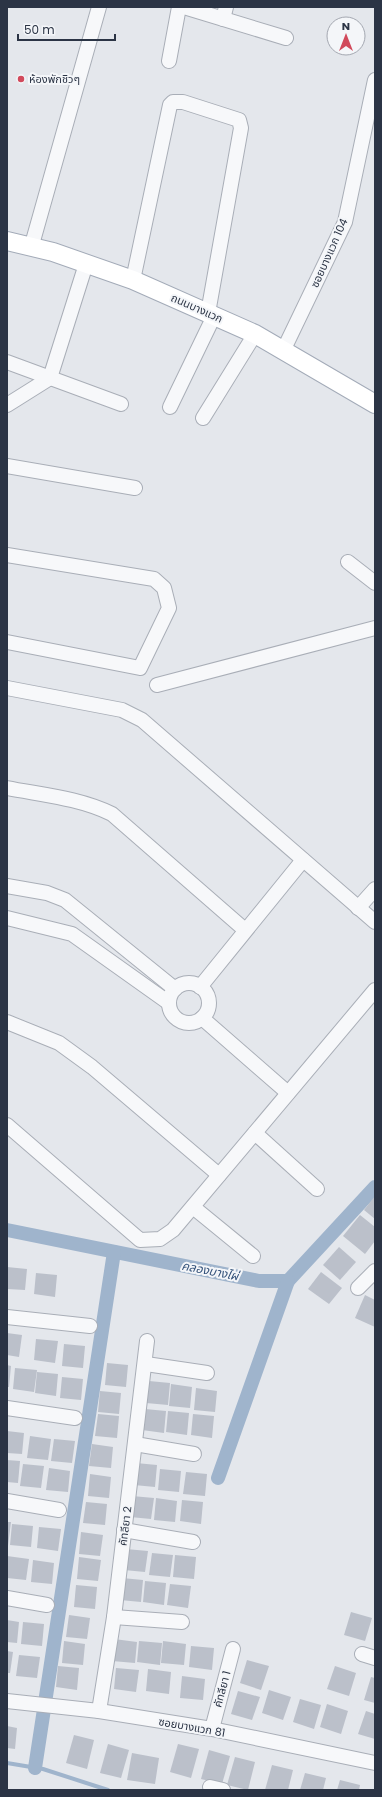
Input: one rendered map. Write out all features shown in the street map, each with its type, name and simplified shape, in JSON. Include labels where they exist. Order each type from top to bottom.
[{"type":"main road","name":"ถนนบางแวก","points":[[7,241],[31,248],[53,252],[133,280],[255,334],[375,404]]},
{"type":"street","points":[[31,248],[99,7]]},
{"type":"street","points":[[169,61],[179,7]]},
{"type":"street","points":[[184,7],[224,13],[286,38]]},
{"type":"street","name":"ซอยบางแวก 104","points":[[283,351],[345,222],[375,80]]},
{"type":"street","points":[[133,280],[170,105],[173,102],[183,102],[239,120],[241,128],[211,315],[170,407]]},
{"type":"street","points":[[7,405],[50,378],[86,264]]},
{"type":"street","points":[[203,418],[255,334]]},
{"type":"street","points":[[7,362],[121,404]]},
{"type":"street","points":[[7,466],[135,488]]},
{"type":"street","points":[[7,555],[154,579],[164,588],[169,608],[140,668],[7,642]]},
{"type":"street","points":[[348,562],[375,583]]},
{"type":"street","points":[[157,685],[375,628]]},
{"type":"street","points":[[7,688],[122,710],[142,720],[358,908],[374,920]]},
{"type":"street","points":[[7,788],[78,801],[95,806],[112,814],[245,930]]},
{"type":"street","points":[[200,987],[303,860]]},
{"type":"street","points":[[7,886],[47,893],[65,900],[175,989]]},
{"type":"street","points":[[358,908],[375,889]]},
{"type":"street","points":[[7,918],[72,934],[169,1003]]},
{"type":"street","points":[[187,984],[200,987],[204,991],[208,1002],[206,1013],[202,1018],[190,1023],[184,1022],[173,1015],[169,1003],[170,997],[175,989],[187,984]]},
{"type":"street","points":[[7,1124],[140,1240],[160,1239],[173,1230],[193,1207],[375,990]]},
{"type":"street","points":[[202,1018],[288,1093]]},
{"type":"street","points":[[7,1022],[59,1043],[76,1055],[219,1175]]},
{"type":"street","points":[[255,1133],[318,1189]]},
{"type":"street","points":[[193,1207],[254,1256]]},
{"type":"street","points":[[358,1288],[375,1271]]},
{"type":"street","points":[[7,1317],[90,1326]]},
{"type":"street","name":"คัทลียา 2","points":[[99,1711],[114,1618],[146,1364],[147,1341]]},
{"type":"street","points":[[146,1364],[207,1373]]},
{"type":"street","points":[[7,1408],[75,1418]]},
{"type":"street","points":[[135,1444],[194,1454]]},
{"type":"street","points":[[7,1501],[60,1510]]},
{"type":"street","points":[[124,1530],[193,1542]]},
{"type":"street","points":[[7,1598],[47,1605]]},
{"type":"street","points":[[114,1618],[182,1622]]},
{"type":"street","name":"คัทลียา 1","points":[[212,1729],[233,1649]]},
{"type":"street","name":"ซอยบางแวก 81","points":[[7,1701],[99,1711],[212,1729],[375,1763]]},
{"type":"building","points":[[375,1196],[375,1219],[364,1210]]},
{"type":"building","points":[[360,1215],[375,1227],[375,1241],[365,1254],[343,1236]]},
{"type":"building","points":[[339,1247],[356,1262],[340,1280],[323,1265]]},
{"type":"building","points":[[7,1267],[27,1269],[25,1290],[7,1289]]},
{"type":"building","points":[[321,1272],[342,1288],[329,1304],[308,1289]]},
{"type":"building","points":[[36,1273],[57,1275],[55,1297],[34,1294]]},
{"type":"building","points":[[365,1295],[375,1300],[375,1327],[355,1318]]},
{"type":"building","points":[[7,1333],[22,1335],[19,1357],[7,1355]]},
{"type":"building","points":[[36,1339],[58,1341],[55,1363],[34,1360]]},
{"type":"building","points":[[64,1344],[85,1346],[83,1368],[62,1366]]},
{"type":"building","points":[[107,1363],[128,1365],[126,1387],[105,1385]]},
{"type":"building","points":[[7,1365],[11,1366],[9,1387],[7,1387]]},
{"type":"building","points":[[15,1368],[37,1370],[34,1392],[13,1389]]},
{"type":"building","points":[[37,1372],[58,1374],[56,1396],[35,1393]]},
{"type":"building","points":[[62,1377],[83,1379],[81,1400],[60,1398]]},
{"type":"building","points":[[149,1381],[170,1383],[168,1405],[146,1403]]},
{"type":"building","points":[[171,1384],[192,1387],[190,1408],[169,1406]]},
{"type":"building","points":[[196,1388],[217,1391],[215,1412],[194,1410]]},
{"type":"building","points":[[100,1391],[121,1393],[119,1414],[98,1412]]},
{"type":"building","points":[[145,1409],[166,1411],[164,1433],[142,1430]]},
{"type":"building","points":[[168,1411],[189,1413],[187,1435],[166,1432]]},
{"type":"building","points":[[98,1414],[119,1416],[117,1438],[95,1436]]},
{"type":"building","points":[[193,1414],[214,1416],[212,1438],[191,1435]]},
{"type":"building","points":[[7,1431],[24,1433],[22,1454],[7,1453]]},
{"type":"building","points":[[30,1436],[51,1439],[48,1460],[27,1458]]},
{"type":"building","points":[[54,1439],[75,1441],[72,1463],[51,1461]]},
{"type":"building","points":[[92,1444],[113,1447],[111,1468],[89,1466]]},
{"type":"building","points":[[7,1460],[20,1461],[18,1483],[7,1482]]},
{"type":"building","points":[[136,1463],[157,1465],[155,1487],[134,1485]]},
{"type":"building","points":[[23,1464],[44,1466],[41,1488],[20,1486]]},
{"type":"building","points":[[49,1468],[70,1471],[68,1492],[46,1490]]},
{"type":"building","points":[[160,1469],[181,1471],[179,1492],[158,1490]]},
{"type":"building","points":[[186,1472],[207,1474],[205,1496],[183,1494]]},
{"type":"building","points":[[90,1474],[111,1477],[109,1498],[88,1496]]},
{"type":"building","points":[[132,1496],[154,1498],[151,1519],[130,1517]]},
{"type":"building","points":[[156,1498],[177,1501],[175,1522],[154,1520]]},
{"type":"building","points":[[182,1500],[203,1502],[201,1524],[180,1521]]},
{"type":"building","points":[[86,1502],[107,1504],[105,1525],[83,1523]]},
{"type":"building","points":[[7,1522],[11,1522],[8,1546],[7,1546]]},
{"type":"building","points":[[12,1524],[33,1526],[31,1547],[10,1545]]},
{"type":"building","points":[[39,1527],[61,1529],[58,1551],[37,1548]]},
{"type":"building","points":[[81,1532],[103,1535],[100,1556],[79,1554]]},
{"type":"building","points":[[126,1549],[148,1551],[145,1572],[124,1570]]},
{"type":"building","points":[[152,1553],[173,1555],[170,1577],[149,1575]]},
{"type":"building","points":[[175,1555],[196,1557],[194,1579],[173,1577]]},
{"type":"building","points":[[7,1556],[29,1559],[26,1580],[7,1578]]},
{"type":"building","points":[[79,1557],[101,1560],[98,1581],[77,1579]]},
{"type":"building","points":[[33,1560],[54,1563],[52,1584],[31,1582]]},
{"type":"building","points":[[122,1578],[143,1580],[141,1602],[120,1600]]},
{"type":"building","points":[[145,1581],[166,1583],[164,1605],[143,1602]]},
{"type":"building","points":[[170,1584],[191,1586],[188,1608],[167,1605]]},
{"type":"building","points":[[76,1585],[97,1587],[95,1609],[74,1607]]},
{"type":"building","points":[[351,1612],[372,1618],[365,1641],[344,1635]]},
{"type":"building","points":[[69,1615],[90,1618],[87,1639],[66,1637]]},
{"type":"building","points":[[7,1620],[19,1622],[17,1643],[7,1642]]},
{"type":"building","points":[[23,1622],[44,1624],[42,1646],[21,1644]]},
{"type":"building","points":[[114,1639],[137,1642],[135,1663],[112,1661]]},
{"type":"building","points":[[64,1641],[85,1644],[83,1665],[62,1663]]},
{"type":"building","points":[[139,1641],[162,1643],[160,1665],[137,1662]]},
{"type":"building","points":[[163,1641],[186,1644],[184,1665],[161,1663]]},
{"type":"building","points":[[191,1646],[214,1648],[212,1670],[189,1667]]},
{"type":"building","points":[[7,1651],[13,1652],[10,1673],[7,1673]]},
{"type":"building","points":[[19,1655],[40,1657],[37,1678],[16,1676]]},
{"type":"building","points":[[247,1660],[269,1666],[261,1690],[240,1683]]},
{"type":"building","points":[[58,1666],[79,1668],[77,1690],[56,1687]]},
{"type":"building","points":[[335,1666],[356,1673],[349,1696],[327,1689]]},
{"type":"building","points":[[116,1668],[139,1670],[136,1692],[114,1689]]},
{"type":"building","points":[[148,1669],[171,1672],[169,1694],[146,1691]]},
{"type":"building","points":[[182,1676],[205,1679],[203,1700],[180,1698]]},
{"type":"building","points":[[371,1677],[375,1678],[375,1703],[364,1700]]},
{"type":"building","points":[[269,1690],[291,1697],[283,1720],[262,1713]]},
{"type":"building","points":[[238,1691],[260,1697],[252,1720],[231,1714]]},
{"type":"building","points":[[300,1699],[321,1705],[314,1729],[293,1722]]},
{"type":"building","points":[[327,1704],[348,1711],[341,1734],[320,1727]]},
{"type":"building","points":[[366,1711],[375,1714],[375,1739],[358,1734]]},
{"type":"building","points":[[7,1726],[17,1728],[15,1749],[7,1748]]},
{"type":"building","points":[[74,1735],[94,1740],[87,1769],[66,1763]]},
{"type":"building","points":[[108,1744],[129,1750],[121,1778],[100,1773]]},
{"type":"building","points":[[178,1744],[199,1749],[191,1778],[170,1772]]},
{"type":"building","points":[[209,1750],[230,1756],[222,1784],[201,1779]]},
{"type":"building","points":[[132,1753],[159,1758],[155,1784],[127,1780]]},
{"type":"building","points":[[235,1757],[255,1762],[248,1790],[227,1785]]},
{"type":"building","points":[[272,1765],[293,1770],[288,1790],[265,1790]]},
{"type":"building","points":[[305,1773],[326,1778],[323,1790],[300,1790]]},
{"type":"building","points":[[340,1780],[360,1785],[359,1790],[337,1790]]},
{"type":"waterway","name":"คลองบางไผ่","points":[[7,1230],[259,1281],[288,1281],[375,1187]]},
{"type":"waterway","points":[[35,1768],[114,1252]]},
{"type":"waterway","points":[[218,1478],[288,1281]]},
{"type":"waterway","points":[[7,1763],[43,1769],[108,1790]]},
{"type":"place","name":"ห้องพักชิวๆ","points":[[21,79]]}]
